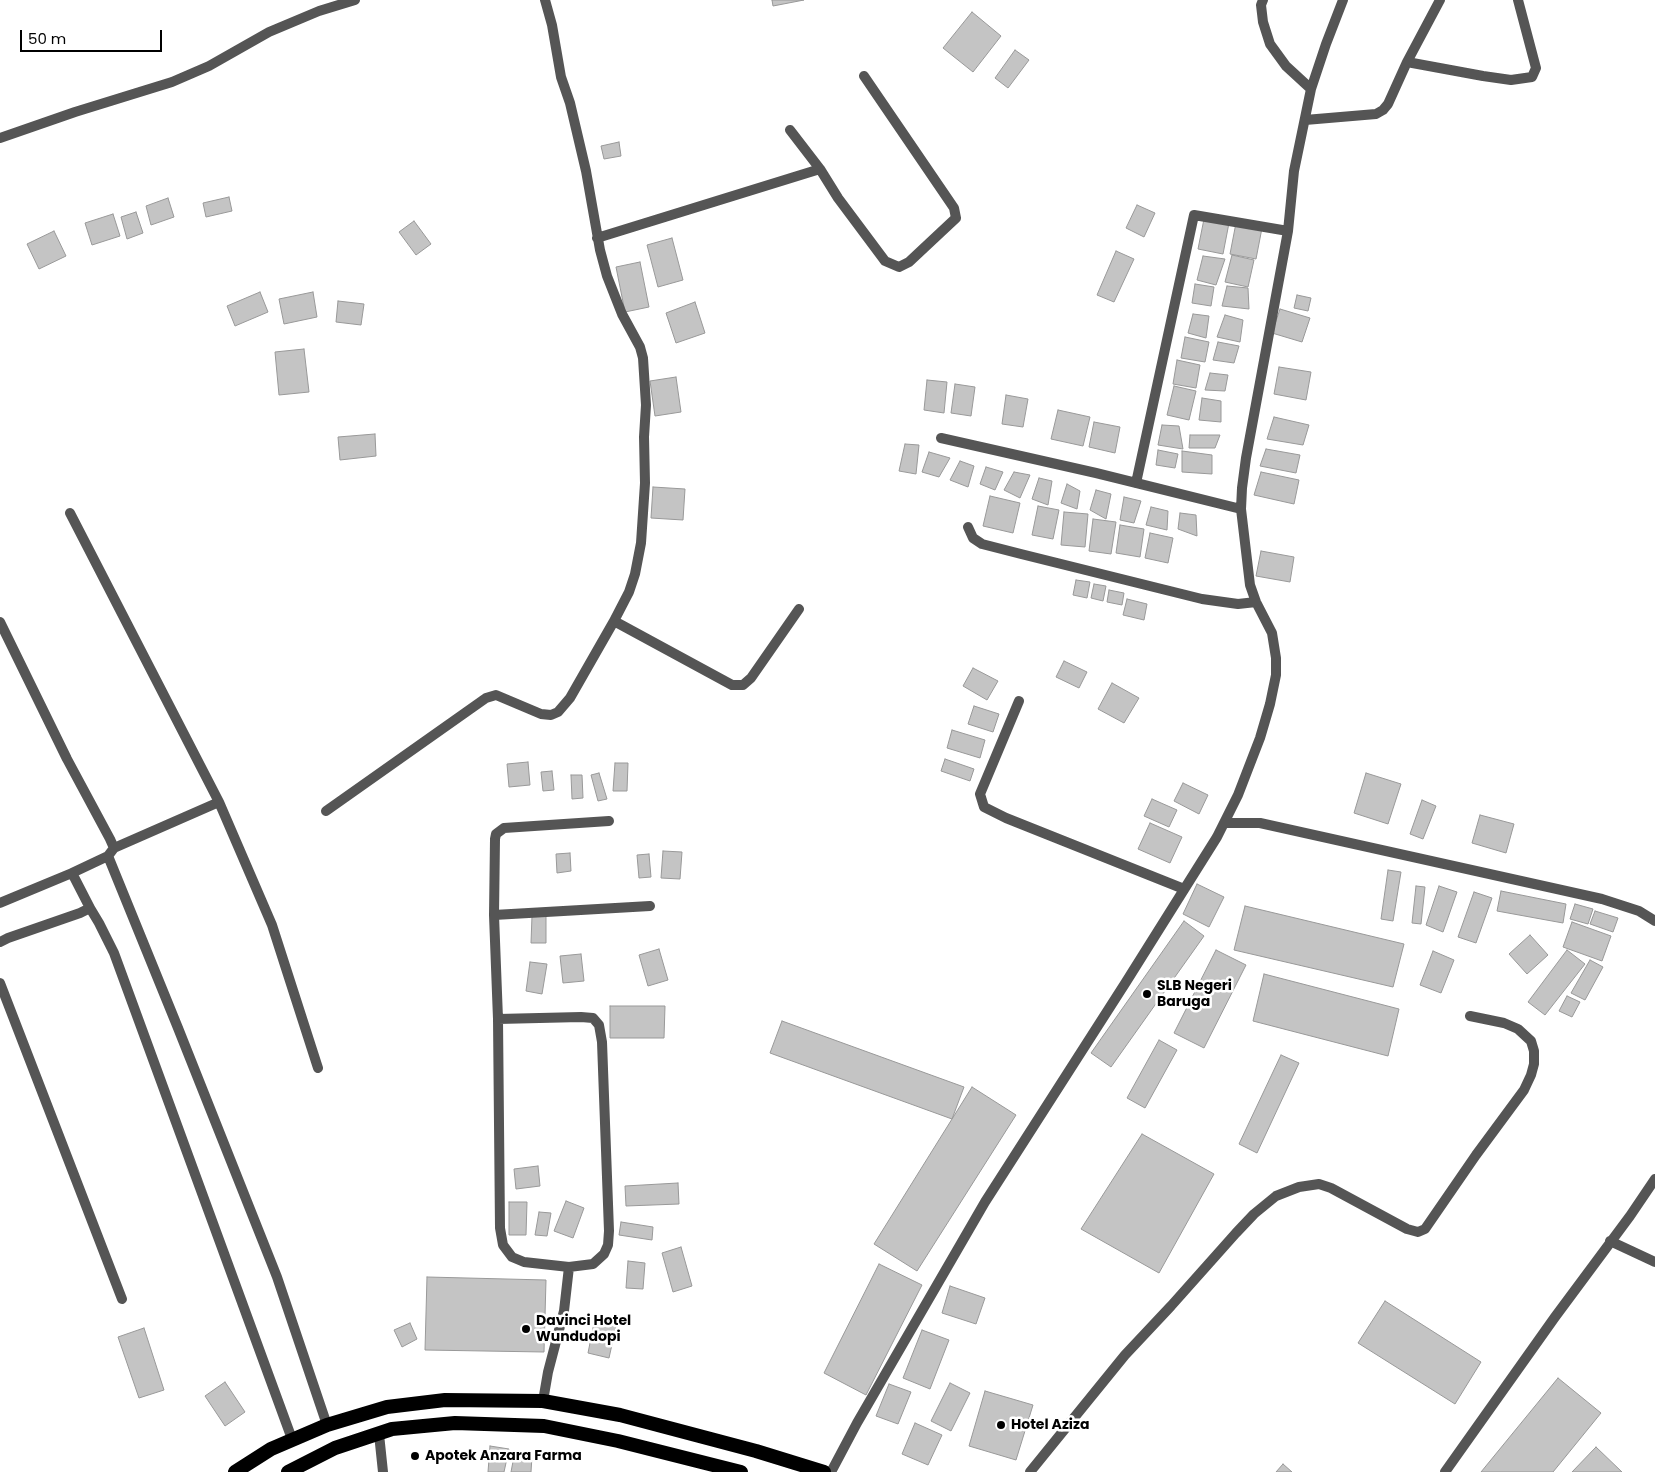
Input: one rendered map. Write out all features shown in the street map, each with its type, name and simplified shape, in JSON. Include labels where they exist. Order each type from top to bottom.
[{"type":"highway","points":[[235,1472],[271,1449],[327,1425],[387,1407],[445,1400],[543,1401],[620,1415],[756,1451],[824,1472]]},
{"type":"highway","points":[[288,1472],[334,1448],[392,1429],[455,1423],[544,1426],[618,1441],[741,1472]]},
{"type":"street","points":[[0,138],[180,79],[209,66],[269,32],[319,11],[355,0]]},
{"type":"street","points":[[326,811],[486,698],[496,695],[541,714],[550,715],[558,712],[570,698],[614,622],[629,592],[635,574],[641,543],[645,483],[645,374],[640,347],[619,306],[597,238],[582,156],[570,103],[561,78],[546,0]]},
{"type":"street","points":[[1263,0],[1261,5],[1263,22],[1270,44],[1286,66],[1311,89]]},
{"type":"street","points":[[831,1472],[861,1416],[985,1202],[1225,823],[1260,738],[1276,676],[1276,658],[1272,633],[1256,602],[1250,585],[1241,509],[1246,458],[1288,231],[1294,171],[1311,89],[1343,0]]},
{"type":"street","points":[[1305,120],[1376,114],[1382,110],[1388,104],[1407,62],[1440,0]]},
{"type":"street","points":[[1407,62],[1492,78],[1511,80],[1532,77],[1536,68],[1518,0]]},
{"type":"street","points":[[790,130],[885,261],[899,268],[909,262],[956,218],[954,208],[864,76]]},
{"type":"street","points":[[597,238],[820,169]]},
{"type":"street","points":[[1136,483],[1194,216],[1288,231]]},
{"type":"street","points":[[941,438],[1241,509]]},
{"type":"street","points":[[70,513],[219,802],[272,925],[318,1068]]},
{"type":"street","points":[[968,527],[973,538],[982,544],[1020,554],[1202,599],[1238,604],[1256,602]]},
{"type":"street","points":[[614,622],[732,685],[743,684],[751,678],[799,608]]},
{"type":"street","points":[[0,622],[67,759],[110,839],[111,852],[178,1028],[277,1277],[327,1425]]},
{"type":"street","points":[[1019,701],[980,794],[984,807],[1006,818],[1184,889]]},
{"type":"street","points":[[0,903],[72,873],[111,852],[219,802]]},
{"type":"street","points":[[498,1019],[581,1017],[593,1018],[599,1025],[602,1042],[609,1231],[608,1245],[604,1254],[593,1264],[569,1267],[524,1262],[512,1256],[503,1245],[500,1228],[498,1019],[494,915],[495,840],[496,834],[500,830],[512,826],[609,821]]},
{"type":"street","points":[[1225,823],[1260,823],[1602,899],[1639,911],[1655,921]]},
{"type":"street","points":[[72,873],[114,953],[292,1439]]},
{"type":"street","points":[[494,915],[650,906]]},
{"type":"street","points":[[0,942],[90,908]]},
{"type":"street","points":[[0,983],[122,1298]]},
{"type":"street","points":[[1030,1472],[1125,1355],[1236,1232],[1276,1196],[1299,1187],[1320,1184],[1331,1188],[1407,1229],[1418,1232],[1425,1229],[1524,1090],[1534,1064],[1534,1051],[1531,1041],[1518,1030],[1504,1023],[1470,1016]]},
{"type":"street","points":[[1445,1472],[1655,1179]]},
{"type":"street","points":[[1610,1241],[1655,1262]]},
{"type":"street","points":[[543,1401],[548,1372],[564,1311],[569,1267]]},
{"type":"street","points":[[379,1434],[383,1472]]},
{"type":"building","points":[[772,0],[804,0],[773,6]]},
{"type":"building","points":[[972,12],[1001,36],[973,72],[943,48]]},
{"type":"building","points":[[1015,50],[1029,60],[1008,88],[995,78]]},
{"type":"building","points":[[619,142],[621,156],[604,159],[601,146]]},
{"type":"building","points":[[229,197],[232,211],[206,217],[203,203]]},
{"type":"building","points":[[168,198],[174,217],[151,225],[146,206]]},
{"type":"building","points":[[1137,205],[1155,213],[1144,237],[1126,228]]},
{"type":"building","points":[[136,212],[143,233],[127,239],[121,217]]},
{"type":"building","points":[[113,214],[120,236],[92,245],[85,223]]},
{"type":"building","points":[[1204,219],[1229,223],[1223,254],[1198,249]]},
{"type":"building","points":[[414,221],[431,244],[416,255],[399,232]]},
{"type":"building","points":[[1236,223],[1262,228],[1256,259],[1230,254]]},
{"type":"building","points":[[54,231],[66,256],[39,269],[27,244]]},
{"type":"building","points":[[672,238],[683,280],[658,287],[647,245]]},
{"type":"building","points":[[1116,251],[1134,259],[1114,302],[1097,295]]},
{"type":"building","points":[[1232,255],[1254,260],[1248,287],[1225,282]]},
{"type":"building","points":[[1203,256],[1225,259],[1216,285],[1197,280]]},
{"type":"building","points":[[640,262],[649,307],[625,312],[616,267]]},
{"type":"building","points":[[1195,284],[1214,287],[1211,306],[1192,303]]},
{"type":"building","points":[[1227,286],[1248,288],[1249,309],[1222,306]]},
{"type":"building","points":[[260,292],[268,312],[235,326],[227,306]]},
{"type":"building","points":[[313,292],[317,317],[284,324],[279,299]]},
{"type":"building","points":[[1297,295],[1311,298],[1308,311],[1294,308]]},
{"type":"building","points":[[338,301],[364,304],[361,325],[336,322]]},
{"type":"building","points":[[695,302],[705,333],[676,343],[666,313]]},
{"type":"building","points":[[1280,309],[1310,318],[1302,342],[1272,333]]},
{"type":"building","points":[[1193,314],[1209,316],[1206,338],[1188,333]]},
{"type":"building","points":[[1225,315],[1243,320],[1240,342],[1217,337]]},
{"type":"building","points":[[1185,337],[1209,342],[1205,362],[1181,358]]},
{"type":"building","points":[[1218,342],[1239,346],[1234,363],[1213,360]]},
{"type":"building","points":[[304,349],[309,392],[279,395],[275,352]]},
{"type":"building","points":[[1177,360],[1200,365],[1196,388],[1173,384]]},
{"type":"building","points":[[1279,367],[1311,372],[1306,400],[1274,394]]},
{"type":"building","points":[[1210,373],[1228,375],[1225,391],[1205,390]]},
{"type":"building","points":[[676,377],[681,412],[655,416],[650,381]]},
{"type":"building","points":[[927,380],[947,382],[944,413],[924,410]]},
{"type":"building","points":[[955,384],[975,387],[971,416],[951,413]]},
{"type":"building","points":[[1174,386],[1196,391],[1189,420],[1167,415]]},
{"type":"building","points":[[1006,395],[1028,399],[1023,427],[1002,424]]},
{"type":"building","points":[[1202,398],[1221,401],[1221,422],[1199,420]]},
{"type":"building","points":[[1058,410],[1090,417],[1083,446],[1051,439]]},
{"type":"building","points":[[1274,417],[1309,425],[1303,445],[1267,439]]},
{"type":"building","points":[[1094,422],[1120,427],[1115,453],[1089,447]]},
{"type":"building","points":[[1162,425],[1179,426],[1183,449],[1158,445]]},
{"type":"building","points":[[375,434],[376,456],[340,460],[338,437]]},
{"type":"building","points":[[1190,435],[1220,435],[1215,448],[1189,448]]},
{"type":"building","points":[[905,444],[919,445],[916,474],[899,471]]},
{"type":"building","points":[[1266,449],[1300,455],[1296,473],[1260,466]]},
{"type":"building","points":[[1158,450],[1178,454],[1175,468],[1156,465]]},
{"type":"building","points":[[1182,451],[1212,455],[1212,474],[1182,472]]},
{"type":"building","points":[[929,452],[950,458],[939,477],[922,472]]},
{"type":"building","points":[[960,461],[974,466],[968,487],[950,480]]},
{"type":"building","points":[[986,467],[1003,472],[995,490],[980,484]]},
{"type":"building","points":[[1014,472],[1030,475],[1020,498],[1004,490]]},
{"type":"building","points":[[1261,472],[1299,480],[1294,504],[1254,495]]},
{"type":"building","points":[[1039,478],[1052,481],[1048,505],[1032,499]]},
{"type":"building","points":[[1067,484],[1080,491],[1077,509],[1061,503]]},
{"type":"building","points":[[653,487],[685,489],[683,520],[651,518]]},
{"type":"building","points":[[1096,490],[1111,494],[1106,519],[1090,510]]},
{"type":"building","points":[[990,496],[1020,503],[1013,533],[983,526]]},
{"type":"building","points":[[1124,497],[1141,501],[1134,523],[1120,520]]},
{"type":"building","points":[[1038,506],[1059,510],[1053,539],[1032,535]]},
{"type":"building","points":[[1151,507],[1168,511],[1167,530],[1146,525]]},
{"type":"building","points":[[1064,512],[1088,514],[1085,547],[1061,545]]},
{"type":"building","points":[[1180,513],[1196,515],[1197,536],[1178,529]]},
{"type":"building","points":[[1093,519],[1116,522],[1111,554],[1089,551]]},
{"type":"building","points":[[1120,525],[1144,529],[1140,557],[1116,553]]},
{"type":"building","points":[[1150,533],[1173,538],[1168,563],[1145,558]]},
{"type":"building","points":[[1261,551],[1294,557],[1290,582],[1256,576]]},
{"type":"building","points":[[1076,580],[1090,582],[1087,598],[1073,595]]},
{"type":"building","points":[[1094,584],[1106,586],[1103,601],[1091,598]]},
{"type":"building","points":[[1109,590],[1124,593],[1122,605],[1107,602]]},
{"type":"building","points":[[1127,599],[1147,604],[1144,620],[1123,615]]},
{"type":"building","points":[[1064,661],[1087,672],[1079,688],[1056,677]]},
{"type":"building","points":[[973,668],[998,681],[987,700],[963,686]]},
{"type":"building","points":[[1112,683],[1139,698],[1124,723],[1098,709]]},
{"type":"building","points":[[974,706],[999,714],[993,732],[968,724]]},
{"type":"building","points":[[952,730],[985,740],[980,758],[947,748]]},
{"type":"building","points":[[945,759],[974,769],[970,781],[941,771]]},
{"type":"building","points":[[528,762],[530,785],[509,787],[507,764]]},
{"type":"building","points":[[615,763],[628,763],[627,791],[613,791]]},
{"type":"building","points":[[552,771],[554,790],[543,791],[541,772]]},
{"type":"building","points":[[599,773],[607,799],[598,801],[591,775]]},
{"type":"building","points":[[1366,773],[1401,784],[1388,824],[1354,813]]},
{"type":"building","points":[[571,775],[582,775],[583,798],[572,799]]},
{"type":"building","points":[[1183,783],[1208,795],[1199,814],[1174,801]]},
{"type":"building","points":[[1152,799],[1177,810],[1169,827],[1144,816]]},
{"type":"building","points":[[1422,800],[1436,806],[1423,839],[1410,834]]},
{"type":"building","points":[[1480,815],[1514,824],[1506,853],[1472,843]]},
{"type":"building","points":[[1150,823],[1182,837],[1170,863],[1138,849]]},
{"type":"building","points":[[663,851],[682,852],[680,879],[661,878]]},
{"type":"building","points":[[570,853],[571,871],[557,873],[556,854]]},
{"type":"building","points":[[649,854],[651,877],[639,878],[637,855]]},
{"type":"building","points":[[1388,870],[1401,872],[1393,921],[1381,919]]},
{"type":"building","points":[[1197,884],[1224,897],[1209,927],[1183,914]]},
{"type":"building","points":[[1416,886],[1425,887],[1421,924],[1412,923]]},
{"type":"building","points":[[1439,886],[1457,892],[1443,932],[1426,925]]},
{"type":"building","points":[[1501,891],[1566,904],[1563,923],[1497,911]]},
{"type":"building","points":[[1474,892],[1492,898],[1476,943],[1458,937]]},
{"type":"building","points":[[1575,904],[1593,909],[1588,924],[1570,919]]},
{"type":"building","points":[[1245,906],[1404,944],[1393,987],[1234,950]]},
{"type":"building","points":[[1595,911],[1618,918],[1613,932],[1590,924]]},
{"type":"building","points":[[532,916],[546,916],[546,943],[531,943]]},
{"type":"building","name":"SLB Negeri Baruga","points":[[1184,921],[1204,936],[1111,1067],[1091,1053]]},
{"type":"building","points":[[1572,922],[1611,936],[1602,961],[1563,947]]},
{"type":"building","points":[[1530,935],[1548,955],[1527,974],[1509,954]]},
{"type":"building","points":[[659,949],[668,980],[648,986],[639,955]]},
{"type":"building","points":[[1216,950],[1246,965],[1204,1048],[1174,1033]]},
{"type":"building","points":[[1567,950],[1585,964],[1545,1015],[1528,1002]]},
{"type":"building","points":[[1433,951],[1454,960],[1441,993],[1420,985]]},
{"type":"building","points":[[581,954],[584,981],[563,983],[560,956]]},
{"type":"building","points":[[1590,960],[1603,967],[1585,1000],[1571,993]]},
{"type":"building","points":[[530,962],[547,964],[542,994],[526,991]]},
{"type":"building","points":[[1264,974],[1399,1009],[1388,1056],[1253,1021]]},
{"type":"building","points":[[1567,996],[1580,1002],[1572,1017],[1559,1011]]},
{"type":"building","points":[[610,1006],[665,1006],[664,1038],[610,1038]]},
{"type":"building","points":[[782,1021],[964,1087],[952,1119],[770,1053]]},
{"type":"building","points":[[1159,1040],[1177,1050],[1145,1108],[1127,1098]]},
{"type":"building","points":[[1281,1055],[1299,1063],[1257,1153],[1239,1144]]},
{"type":"building","points":[[972,1087],[1016,1115],[917,1271],[874,1244]]},
{"type":"building","points":[[1142,1134],[1214,1174],[1159,1273],[1081,1229]]},
{"type":"building","points":[[538,1166],[540,1186],[516,1189],[514,1169]]},
{"type":"building","points":[[678,1183],[679,1204],[626,1206],[625,1186]]},
{"type":"building","points":[[566,1201],[584,1208],[573,1238],[554,1231]]},
{"type":"building","points":[[509,1202],[527,1202],[526,1235],[509,1235]]},
{"type":"building","points":[[539,1212],[551,1213],[547,1236],[535,1235]]},
{"type":"building","points":[[621,1222],[653,1227],[652,1240],[619,1235]]},
{"type":"building","points":[[681,1247],[692,1286],[673,1292],[662,1253]]},
{"type":"building","points":[[628,1261],[645,1263],[643,1289],[626,1288]]},
{"type":"building","points":[[879,1264],[922,1285],[866,1395],[824,1373]]},
{"type":"building","points":[[427,1277],[546,1280],[544,1352],[425,1350]]},
{"type":"building","points":[[950,1286],[985,1298],[976,1324],[942,1313]]},
{"type":"building","points":[[1385,1301],[1481,1362],[1455,1404],[1358,1343]]},
{"type":"building","points":[[595,1318],[617,1322],[609,1358],[588,1353]]},
{"type":"building","points":[[410,1323],[417,1339],[402,1347],[394,1330]]},
{"type":"building","points":[[144,1328],[164,1390],[139,1398],[118,1337]]},
{"type":"building","points":[[922,1330],[949,1340],[930,1389],[903,1378]]},
{"type":"building","points":[[1558,1378],[1601,1413],[1553,1472],[1481,1472]]},
{"type":"building","points":[[225,1382],[245,1412],[225,1426],[205,1396]]},
{"type":"building","points":[[950,1383],[970,1393],[951,1431],[931,1421]]},
{"type":"building","points":[[889,1384],[911,1392],[898,1424],[876,1416]]},
{"type":"building","name":"Hotel Aziza","points":[[985,1391],[1033,1405],[1016,1460],[969,1446]]},
{"type":"building","points":[[915,1423],[942,1435],[928,1465],[902,1454]]},
{"type":"building","points":[[490,1446],[509,1449],[504,1472],[488,1472]]},
{"type":"building","points":[[1596,1447],[1622,1472],[1572,1472]]},
{"type":"building","points":[[515,1451],[532,1456],[531,1472],[511,1472]]},
{"type":"building","points":[[1283,1464],[1292,1472],[1276,1472]]},
{"type":"place","name":"SLB Negeri Baruga","points":[[1147,994]]},
{"type":"place","name":"Davinci Hotel Wundudopi","points":[[526,1329]]},
{"type":"place","name":"Hotel Aziza","points":[[1001,1425]]},
{"type":"place","name":"Apotek Anzara Farma","points":[[415,1456]]}]
